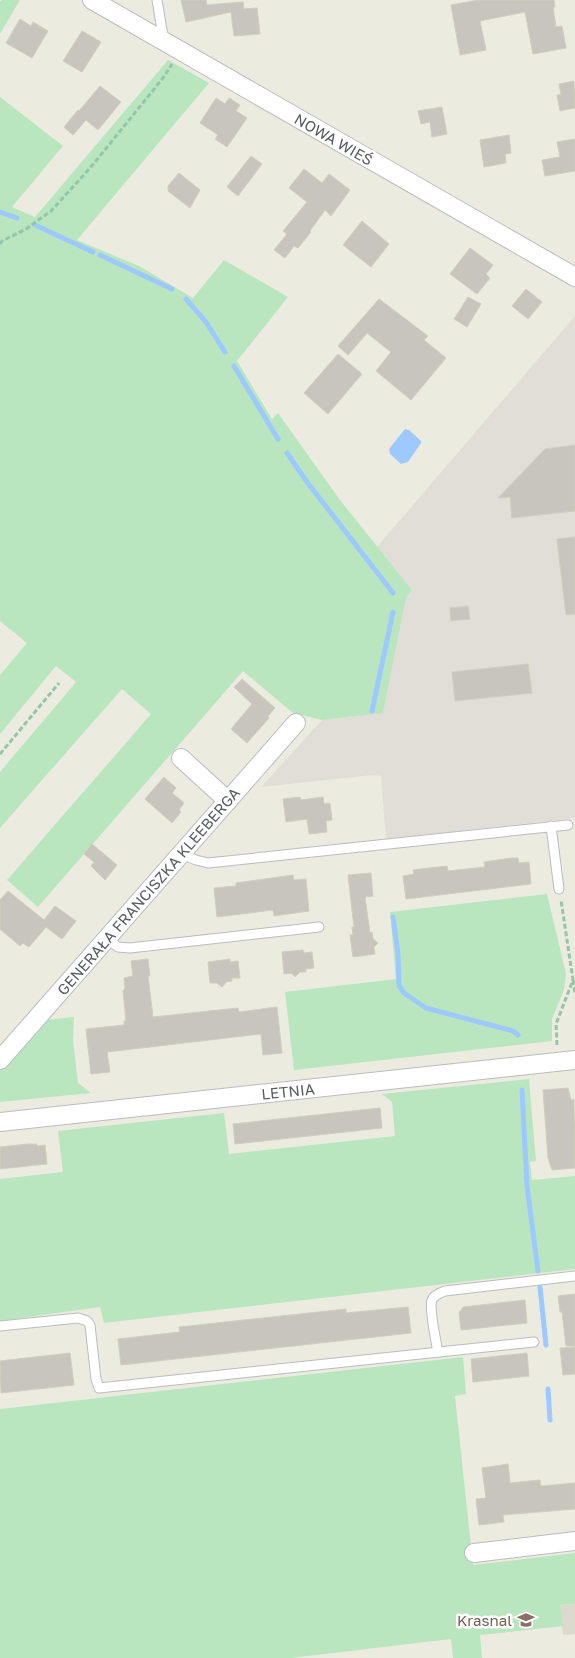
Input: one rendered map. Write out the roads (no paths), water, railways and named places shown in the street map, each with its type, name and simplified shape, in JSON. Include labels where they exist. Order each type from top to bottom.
[{"type":"street","name":"NOWA WIEŚ","points":[[92,0],[575,277]]},
{"type":"street","name":"GENERAŁA FRANCISZKA KLEEBERGA","points":[[0,1060],[296,723]]},
{"type":"street","points":[[181,758],[228,801]]},
{"type":"street","name":"LETNIA","points":[[0,1122],[575,1060]]},
{"type":"street","points":[[474,1553],[575,1541]]},
{"type":"lane","points":[[157,0],[164,42]]},
{"type":"lane","points":[[181,854],[208,863],[568,825]]},
{"type":"lane","points":[[551,826],[559,889]]},
{"type":"lane","points":[[106,938],[118,947],[130,948],[319,927]]},
{"type":"lane","points":[[438,1352],[432,1303],[435,1296],[440,1293],[575,1276]]},
{"type":"lane","points":[[0,1326],[78,1318],[87,1321],[90,1325],[96,1379],[99,1388],[534,1342]]},
{"type":"water","points":[[405,429],[409,430],[421,443],[408,462],[401,464],[390,454],[389,449]]},
{"type":"waterway","points":[[0,212],[17,218]]},
{"type":"waterway","points":[[35,225],[93,252]]},
{"type":"waterway","points":[[100,255],[172,289]]},
{"type":"waterway","points":[[186,299],[206,322],[225,352]]},
{"type":"waterway","points":[[234,366],[278,439]]},
{"type":"waterway","points":[[287,453],[307,482],[393,593]]},
{"type":"waterway","points":[[372,711],[393,612]]},
{"type":"waterway","points":[[393,917],[398,954],[399,986],[404,993],[426,1008],[513,1031],[518,1035]]},
{"type":"waterway","points":[[522,1090],[527,1186],[538,1271]]},
{"type":"waterway","points":[[540,1287],[546,1345]]},
{"type":"waterway","points":[[548,1389],[550,1420]]},
{"type":"place","name":"Krasnal","points":[[526,1620]]}]
